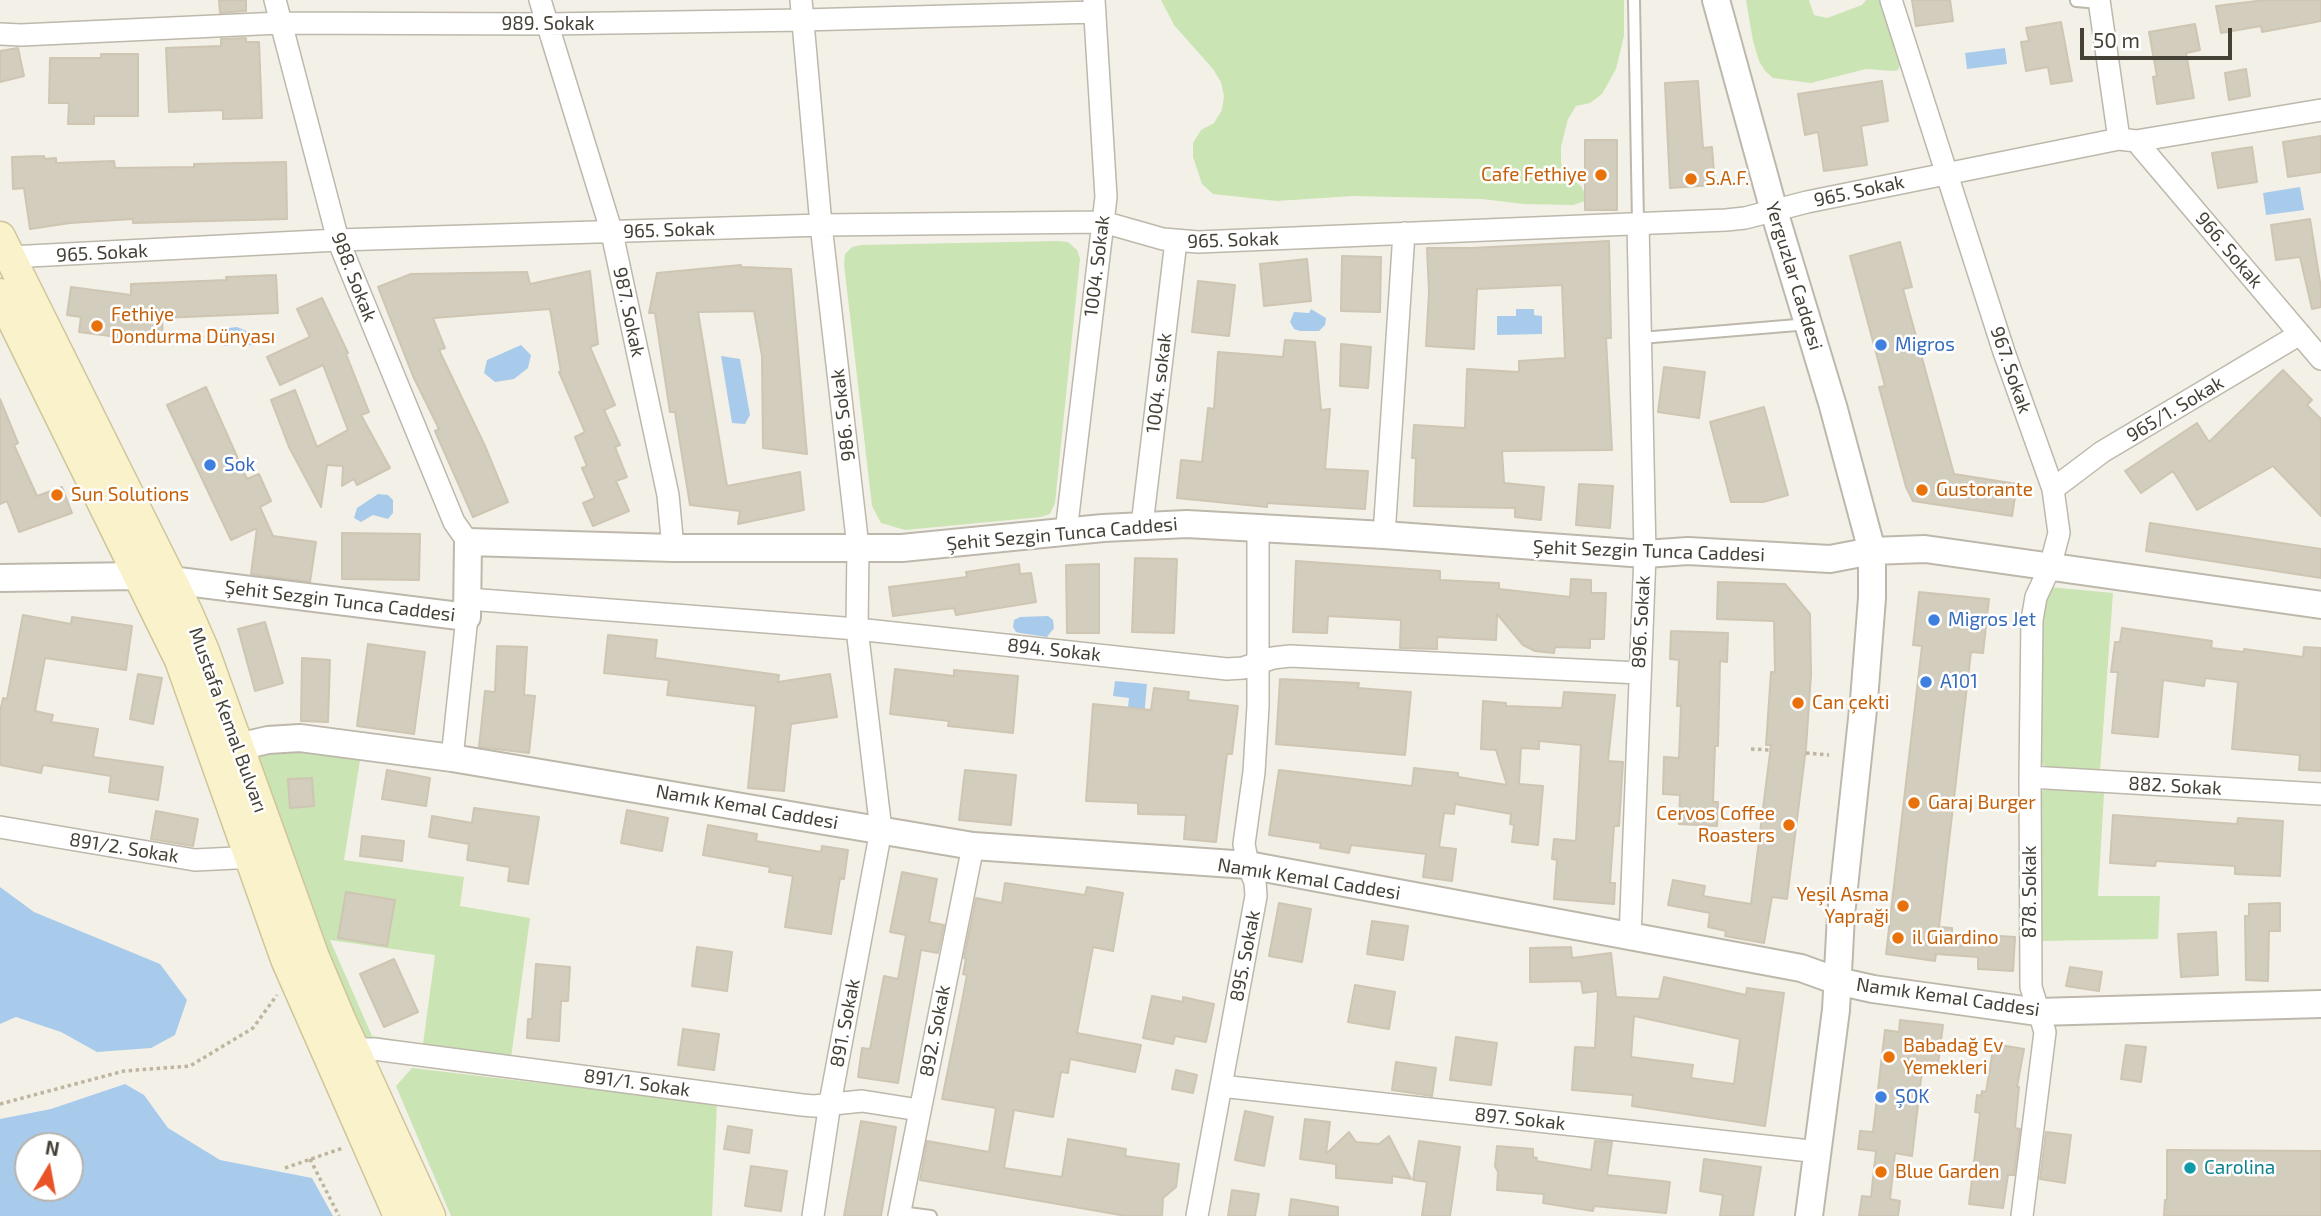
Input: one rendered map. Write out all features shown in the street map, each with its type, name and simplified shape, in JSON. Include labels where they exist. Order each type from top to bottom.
[{"type":"main road","name":"Mustafa Kemal Bulvarı","points":[[5,247],[204,651],[249,855],[286,996],[400,1216]]},
{"type":"main road","name":"Mustafa Kemal Bulvarı","points":[[0,294],[225,749],[354,1049],[430,1216]]},
{"type":"street","name":"988. Sokak","points":[[275,0],[338,240],[454,522],[468,541]]},
{"type":"street","name":"987. Sokak","points":[[540,0],[612,233],[668,495],[673,548]]},
{"type":"street","name":"Yerguzlar Caddesi","points":[[1716,0],[1872,551]]},
{"type":"street","name":"967. Sokak","points":[[1891,0],[2004,352],[2053,489],[2059,533],[2050,567]]},
{"type":"street","points":[[2100,1],[2128,140]]},
{"type":"street","name":"989. Sokak","points":[[0,34],[280,23],[547,24],[802,10],[1095,6]]},
{"type":"street","name":"1004. Sokak","points":[[1066,532],[1106,197],[1095,6]]},
{"type":"street","name":"986. Sokak","points":[[802,10],[821,225],[858,547],[857,629],[881,830]]},
{"type":"street","name":"965. Sokak","points":[[5,247],[612,233],[821,225],[1103,222],[1176,241],[1198,242],[1726,220],[1947,173],[2128,140],[2321,110]]},
{"type":"street","name":"966. Sokak","points":[[2128,140],[2321,359]]},
{"type":"street","name":"896. Sokak","points":[[1630,938],[1645,555],[1638,223]]},
{"type":"street","points":[[1384,535],[1404,233]]},
{"type":"street","name":"1004. sokak","points":[[1142,525],[1176,241]]},
{"type":"street","name":"965/1. Sokak","points":[[2053,489],[2102,452],[2301,334]]},
{"type":"street","name":"Şehit Sezgin Tunca Caddesi","points":[[0,578],[138,576],[172,582],[468,608],[468,541],[673,548],[902,548],[1142,525],[1187,524],[1384,535],[1645,555],[1688,551],[1830,559],[1872,551],[1925,549],[2321,605]]},
{"type":"street","name":"895. Sokak","points":[[1197,1216],[1256,896],[1255,882],[1244,844],[1254,772],[1258,664],[1258,528]]},
{"type":"street","points":[[1809,1216],[1838,981],[1841,915],[1866,687],[1872,551]]},
{"type":"street","name":"878. Sokak","points":[[2022,1216],[2045,1032],[2031,987],[2032,620],[2036,597],[2050,567]]},
{"type":"street","points":[[452,758],[468,608]]},
{"type":"street","name":"894. Sokak","points":[[468,608],[857,629],[1227,669],[1290,656],[1639,673]]},
{"type":"street","name":"Namık Kemal Caddesi","points":[[225,749],[300,738],[452,758],[973,846],[1248,865],[1801,968],[1838,981],[1873,989],[2038,1012],[2321,1004]]},
{"type":"street","name":"882. Sokak","points":[[2030,777],[2321,794]]},
{"type":"street","name":"891/2. Sokak","points":[[0,827],[195,860],[249,855]]},
{"type":"street","name":"891. Sokak","points":[[813,1216],[830,1103],[881,830]]},
{"type":"street","name":"892. Sokak","points":[[899,1214],[973,846]]},
{"type":"street","name":"891/1. Sokak","points":[[354,1049],[374,1049],[802,1105],[862,1101],[919,1110]]},
{"type":"street","name":"897. Sokak","points":[[1221,1086],[1819,1152]]},
{"type":"lane","points":[[1634,0],[1638,223]]},
{"type":"lane","points":[[2076,1],[2100,1]]},
{"type":"lane","points":[[1642,338],[1809,324]]},
{"type":"lane","points":[[899,1214],[931,1216]]},
{"type":"path","points":[[1751,749],[1770,750]]},
{"type":"path","points":[[1806,753],[1829,755]]},
{"type":"path","points":[[0,1104],[124,1071],[190,1066],[253,1028],[286,996]]},
{"type":"path","points":[[285,1168],[348,1145]]},
{"type":"path","points":[[310,1160],[339,1216]]},
{"type":"green space","points":[[1161,0],[1624,0],[1624,36],[1616,69],[1602,94],[1590,103],[1576,106],[1568,119],[1561,147],[1561,163],[1569,177],[1581,186],[1588,200],[1573,205],[1524,204],[1482,199],[1353,196],[1277,201],[1213,194],[1202,184],[1193,157],[1193,143],[1201,130],[1214,123],[1222,110],[1224,96],[1221,82],[1174,25]]},
{"type":"green space","points":[[1746,0],[1809,0],[1814,15],[1827,18],[1862,5],[1866,0],[1883,0],[1901,60],[1898,70],[1866,69],[1811,83],[1773,78],[1759,61]]},
{"type":"green space","points":[[1068,242],[1077,250],[1080,259],[1055,503],[1050,514],[905,530],[881,523],[872,506],[845,254],[852,247],[861,245]]},
{"type":"green space","points":[[2050,587],[2113,593],[2100,772],[2049,768],[2039,762],[2043,593]]},
{"type":"green space","points":[[267,747],[361,754],[344,860],[464,877],[460,906],[530,918],[511,1058],[358,1037],[257,757]],"holes":[[[330,940],[435,955],[423,1044],[372,1036]]]},
{"type":"green space","points":[[2047,788],[2104,793],[2098,896],[2160,896],[2158,939],[2038,941],[2039,793]]},
{"type":"green space","points":[[412,1068],[717,1104],[712,1216],[451,1216],[396,1086]]},
{"type":"water","points":[[2005,48],[2007,64],[1967,69],[1965,53]]},
{"type":"water","points":[[2300,187],[2304,210],[2266,215],[2263,193]]},
{"type":"water","points":[[1311,309],[1326,318],[1325,325],[1319,331],[1294,329],[1290,322],[1294,312],[1309,313]]},
{"type":"water","points":[[1516,309],[1534,309],[1534,315],[1542,316],[1542,334],[1497,335],[1497,316],[1516,316]]},
{"type":"water","points":[[237,327],[258,336],[258,342],[254,346],[238,342],[224,346],[221,341],[223,335],[229,328]]},
{"type":"water","points":[[521,345],[531,355],[528,368],[514,379],[495,382],[484,373],[487,360]]},
{"type":"water","points":[[721,356],[740,359],[750,415],[745,424],[732,423]]},
{"type":"water","points":[[378,494],[388,495],[393,500],[393,513],[388,519],[373,515],[361,522],[354,518],[357,508]]},
{"type":"water","points":[[1048,616],[1053,620],[1054,628],[1047,637],[1016,632],[1013,627],[1014,620],[1020,617]]},
{"type":"water","points":[[1115,681],[1147,684],[1144,718],[1127,717],[1129,698],[1113,696]]},
{"type":"water","points":[[0,887],[34,912],[160,964],[187,1000],[175,1035],[151,1048],[97,1052],[61,1032],[16,1017],[0,1024]]},
{"type":"water","points":[[125,1084],[144,1095],[168,1128],[220,1160],[312,1178],[333,1216],[0,1216],[0,1119],[51,1109]]},
{"type":"building","points":[[219,0],[246,0],[246,11],[220,13]]},
{"type":"building","points":[[1912,0],[1950,0],[1953,21],[1916,26]]},
{"type":"building","points":[[2265,0],[2321,0],[2321,21],[2262,32],[2261,26],[2221,33],[2216,6]]},
{"type":"building","points":[[2061,22],[2072,81],[2051,84],[2048,67],[2026,71],[2021,42],[2029,41],[2026,28]]},
{"type":"building","points":[[2195,24],[2200,50],[2186,53],[2194,98],[2157,104],[2153,77],[2157,76],[2149,32]]},
{"type":"building","points":[[246,38],[246,42],[259,42],[262,118],[223,119],[223,110],[169,112],[166,48],[221,46],[221,39]]},
{"type":"building","points":[[18,48],[24,76],[0,82],[0,51]]},
{"type":"building","points":[[101,54],[138,54],[138,116],[94,116],[94,124],[68,124],[69,103],[49,103],[50,58],[101,58]]},
{"type":"building","points":[[2246,69],[2250,96],[2229,100],[2225,73]]},
{"type":"building","points":[[1698,81],[1703,148],[1712,147],[1715,185],[1670,188],[1665,83]]},
{"type":"building","points":[[1882,81],[1888,121],[1861,126],[1867,165],[1824,171],[1818,132],[1805,135],[1798,94]]},
{"type":"building","points":[[2321,136],[2321,172],[2288,177],[2283,142]]},
{"type":"building","name":"Cafe Fethiye","points":[[1585,140],[1617,140],[1617,210],[1585,210]]},
{"type":"building","points":[[2252,147],[2257,182],[2218,188],[2212,153]]},
{"type":"building","points":[[44,156],[45,159],[56,158],[56,163],[114,161],[115,168],[286,162],[287,219],[133,223],[133,219],[70,223],[30,229],[24,188],[13,189],[12,157]]},
{"type":"building","points":[[2310,219],[2321,288],[2321,307],[2312,309],[2300,257],[2276,260],[2271,225]]},
{"type":"building","points":[[1609,241],[1611,338],[1606,338],[1612,450],[1502,451],[1504,483],[1544,487],[1541,520],[1515,517],[1515,508],[1414,506],[1414,425],[1465,428],[1467,369],[1519,372],[1519,361],[1565,358],[1562,285],[1477,289],[1474,349],[1426,346],[1429,292],[1427,248]]},
{"type":"building","points":[[1900,242],[1912,287],[1903,289],[1954,474],[2017,484],[2012,516],[1913,501],[1906,487],[1879,387],[1885,386],[1850,256]]},
{"type":"building","points":[[1342,256],[1381,257],[1380,312],[1341,311]]},
{"type":"building","points":[[1307,259],[1311,301],[1264,306],[1260,264]]},
{"type":"building","points":[[741,265],[791,269],[807,454],[763,448],[762,356],[754,311],[698,312],[727,486],[800,472],[804,510],[738,524],[740,511],[690,505],[675,412],[670,412],[655,313],[649,313],[657,273]]},
{"type":"building","points":[[590,271],[598,344],[590,347],[615,405],[604,410],[620,445],[615,447],[627,477],[616,481],[629,511],[593,526],[583,503],[595,498],[582,468],[587,466],[575,437],[585,432],[559,372],[550,309],[433,318],[445,348],[439,350],[485,446],[508,502],[473,517],[435,431],[439,429],[413,376],[378,287],[411,274],[527,272],[530,284]]},
{"type":"building","points":[[276,275],[278,313],[162,318],[163,343],[133,344],[133,339],[79,332],[81,317],[67,315],[71,287],[131,295],[131,284]]},
{"type":"building","points":[[1198,281],[1235,285],[1229,336],[1192,332]]},
{"type":"building","points":[[322,298],[348,353],[346,354],[369,412],[361,415],[390,468],[357,485],[354,479],[342,486],[343,466],[327,465],[321,507],[289,447],[271,400],[295,390],[317,447],[348,430],[323,365],[280,385],[267,357],[310,337],[297,309]]},
{"type":"building","points":[[1285,340],[1315,342],[1321,410],[1330,409],[1325,469],[1368,471],[1365,509],[1267,503],[1267,507],[1177,498],[1181,460],[1202,462],[1208,408],[1214,409],[1218,352],[1283,357]]},
{"type":"building","points":[[1341,344],[1371,347],[1368,388],[1340,386]]},
{"type":"building","points":[[1664,367],[1705,372],[1699,418],[1658,412]]},
{"type":"building","points":[[2283,370],[2312,400],[2307,405],[2321,419],[2321,516],[2273,466],[2197,510],[2173,471],[2141,493],[2125,471],[2197,423],[2209,442]]},
{"type":"building","points":[[206,387],[247,479],[259,474],[271,501],[260,507],[273,536],[316,542],[310,582],[251,574],[257,528],[231,540],[167,405]]},
{"type":"building","points":[[0,399],[18,443],[14,445],[37,496],[62,487],[72,513],[19,532],[7,501],[0,504]]},
{"type":"building","points":[[1764,407],[1788,495],[1763,502],[1731,502],[1710,422]]},
{"type":"building","points":[[1579,484],[1613,486],[1610,528],[1576,525]]},
{"type":"building","points":[[2150,523],[2321,549],[2321,578],[2146,551]]},
{"type":"building","points":[[342,533],[420,534],[419,580],[342,579]]},
{"type":"building","points":[[1135,558],[1177,559],[1174,633],[1132,632]]},
{"type":"building","points":[[1296,561],[1440,571],[1440,580],[1499,583],[1499,589],[1570,597],[1571,579],[1591,580],[1591,593],[1606,593],[1604,639],[1590,639],[1590,648],[1555,647],[1554,653],[1535,651],[1523,645],[1497,614],[1496,640],[1437,637],[1437,649],[1400,648],[1401,620],[1328,616],[1327,633],[1293,632]]},
{"type":"building","points":[[1019,564],[1020,574],[1031,573],[1036,602],[956,615],[954,608],[893,616],[889,587],[967,577],[966,572]]},
{"type":"building","points":[[1099,564],[1099,633],[1067,633],[1066,565]]},
{"type":"building","points":[[1718,582],[1785,584],[1810,614],[1811,675],[1806,748],[1787,899],[1772,897],[1764,943],[1725,936],[1726,931],[1708,927],[1710,913],[1668,905],[1673,880],[1705,886],[1703,896],[1751,904],[1771,745],[1766,745],[1771,672],[1775,672],[1774,621],[1717,619]]},
{"type":"building","points":[[1919,592],[1989,599],[1983,653],[1971,652],[1939,927],[1952,928],[1952,933],[2015,937],[2013,971],[1978,969],[1978,957],[1936,954],[1935,961],[1886,954],[1922,646],[1913,645]]},
{"type":"building","points":[[23,615],[71,624],[72,617],[132,626],[126,670],[45,658],[35,711],[53,715],[51,722],[98,729],[93,757],[163,767],[158,800],[109,792],[111,776],[43,765],[41,773],[0,765],[0,712],[3,698],[7,699]]},
{"type":"building","points":[[265,622],[283,683],[255,691],[238,629]]},
{"type":"building","points":[[2122,628],[2212,641],[2211,648],[2244,652],[2244,649],[2303,657],[2304,647],[2321,648],[2321,771],[2299,770],[2300,755],[2232,749],[2238,682],[2205,678],[2204,686],[2163,680],[2158,737],[2112,733],[2118,672],[2111,672],[2115,642],[2120,642]]},
{"type":"building","points":[[1671,631],[1728,633],[1727,662],[1720,661],[1718,746],[1715,746],[1713,802],[1718,802],[1717,826],[1679,824],[1680,795],[1663,794],[1664,757],[1679,758],[1679,660],[1670,659]]},
{"type":"building","points":[[608,635],[657,640],[655,658],[779,675],[778,682],[830,674],[837,717],[791,724],[784,791],[748,788],[756,706],[667,695],[669,680],[604,673]]},
{"type":"building","points":[[368,644],[425,652],[414,734],[357,726]]},
{"type":"building","points":[[497,646],[527,647],[524,695],[535,696],[529,753],[479,747],[485,691],[495,692]]},
{"type":"building","points":[[302,658],[330,660],[328,722],[301,721]]},
{"type":"building","points":[[895,669],[954,676],[954,670],[1018,676],[1013,733],[948,726],[949,721],[890,714]]},
{"type":"building","points":[[138,674],[162,678],[153,724],[130,719]]},
{"type":"building","points":[[1280,679],[1359,683],[1358,688],[1411,692],[1405,755],[1276,744]]},
{"type":"building","points":[[1154,688],[1189,692],[1188,700],[1238,706],[1232,754],[1227,754],[1216,842],[1184,839],[1186,815],[1138,814],[1138,803],[1086,801],[1093,704],[1151,710]]},
{"type":"building","points":[[1564,692],[1615,695],[1608,761],[1623,762],[1619,826],[1614,826],[1610,883],[1615,883],[1614,904],[1554,899],[1557,860],[1552,859],[1554,839],[1576,841],[1581,745],[1539,741],[1539,749],[1521,748],[1519,784],[1543,786],[1538,845],[1512,842],[1514,825],[1510,824],[1511,814],[1455,804],[1454,814],[1444,813],[1439,847],[1456,849],[1452,881],[1423,877],[1426,854],[1351,845],[1349,853],[1320,848],[1321,843],[1269,835],[1279,770],[1412,786],[1414,768],[1458,773],[1458,777],[1507,785],[1496,750],[1481,749],[1483,701],[1506,703],[1506,706],[1562,708]]},
{"type":"building","points":[[387,770],[430,778],[426,806],[382,799]]},
{"type":"building","points":[[965,770],[1016,775],[1011,825],[959,820]]},
{"type":"building","points":[[312,778],[314,806],[290,808],[288,779]]},
{"type":"building","points":[[474,808],[539,817],[528,884],[508,881],[510,867],[467,860],[469,844],[429,837],[432,816],[472,823]]},
{"type":"building","points":[[627,810],[668,818],[662,851],[621,843]]},
{"type":"building","points":[[156,811],[198,819],[193,846],[151,839]]},
{"type":"building","points":[[2113,815],[2237,824],[2238,818],[2283,821],[2280,876],[2235,874],[2235,866],[2156,861],[2155,866],[2110,863]]},
{"type":"building","points":[[708,825],[757,834],[756,841],[821,852],[822,846],[848,850],[844,879],[840,878],[831,934],[785,927],[793,876],[769,872],[770,867],[703,855]]},
{"type":"building","points":[[362,836],[404,841],[402,861],[360,856]]},
{"type":"building","points":[[902,872],[937,879],[929,922],[944,925],[938,953],[921,950],[898,1083],[858,1077],[862,1048],[870,1049],[884,976],[898,979],[906,935],[890,932]]},
{"type":"building","points":[[1005,883],[1085,895],[1087,887],[1123,893],[1113,951],[1093,947],[1077,1033],[1141,1045],[1135,1072],[1070,1059],[1068,1073],[1061,1072],[1053,1117],[1014,1110],[1004,1168],[1062,1177],[1068,1139],[1126,1149],[1125,1156],[1179,1164],[1176,1187],[1163,1198],[1162,1216],[1126,1216],[920,1180],[927,1141],[989,1152],[996,1108],[942,1099],[967,975],[963,974],[964,958],[976,898],[1002,903]]},
{"type":"building","points":[[346,892],[395,900],[387,946],[338,938]]},
{"type":"building","points":[[1279,903],[1311,909],[1302,962],[1269,956]]},
{"type":"building","points":[[2280,903],[2280,931],[2269,931],[2268,981],[2246,980],[2245,916],[2249,916],[2249,904]]},
{"type":"building","points":[[1372,921],[1408,926],[1403,960],[1367,954]]},
{"type":"building","points":[[2216,932],[2218,975],[2181,977],[2178,934]]},
{"type":"building","points":[[697,947],[732,952],[727,991],[692,986]]},
{"type":"building","points":[[1571,947],[1572,958],[1611,953],[1616,997],[1659,999],[1664,977],[1746,995],[1747,988],[1784,993],[1765,1126],[1632,1106],[1633,1095],[1572,1090],[1575,1047],[1595,1048],[1598,991],[1583,993],[1581,981],[1530,982],[1530,948]],"holes":[[[1634,1016],[1740,1039],[1734,1084],[1691,1078],[1693,1065],[1631,1057]]]},
{"type":"building","points":[[394,959],[418,1012],[384,1027],[360,974]]},
{"type":"building","points":[[536,964],[570,967],[568,1001],[561,1001],[559,1041],[527,1038],[528,1019],[532,1019]]},
{"type":"building","points":[[2070,967],[2102,972],[2099,991],[2066,986]]},
{"type":"building","points":[[1355,985],[1395,992],[1389,1029],[1348,1022]]},
{"type":"building","points":[[1152,996],[1183,1002],[1183,997],[1214,1004],[1206,1042],[1175,1036],[1173,1044],[1143,1038]]},
{"type":"building","points":[[1900,1020],[1943,1025],[1938,1064],[1923,1062],[1912,1156],[1895,1153],[1890,1199],[1900,1201],[1898,1216],[1859,1216],[1862,1196],[1871,1197],[1876,1151],[1858,1149],[1860,1131],[1873,1132],[1885,1030],[1899,1032]]},
{"type":"building","points":[[683,1029],[719,1034],[714,1070],[678,1065]]},
{"type":"building","points":[[1456,1037],[1497,1043],[1491,1085],[1450,1080]]},
{"type":"building","points":[[1994,1044],[2024,1049],[2017,1087],[2015,1128],[2020,1129],[2014,1175],[2008,1175],[2003,1208],[1969,1204],[1980,1113],[1975,1112],[1977,1095],[1981,1096],[1982,1091],[1986,1092]]},
{"type":"building","points":[[2126,1045],[2146,1047],[2141,1082],[2121,1079]]},
{"type":"building","points":[[1396,1062],[1436,1068],[1432,1096],[1392,1090]]},
{"type":"building","points":[[1176,1070],[1197,1075],[1193,1093],[1172,1089]]},
{"type":"building","points":[[1245,1111],[1273,1117],[1264,1166],[1235,1160]]},
{"type":"building","points":[[1305,1119],[1330,1122],[1326,1154],[1349,1132],[1356,1142],[1379,1144],[1389,1136],[1411,1179],[1392,1176],[1392,1183],[1336,1178],[1336,1164],[1300,1159]]},
{"type":"building","points":[[861,1121],[896,1127],[881,1216],[844,1216]]},
{"type":"building","points":[[728,1126],[752,1130],[749,1153],[724,1149]]},
{"type":"building","points":[[2046,1132],[2071,1135],[2065,1183],[2040,1179]]},
{"type":"building","points":[[1419,1141],[1460,1147],[1450,1216],[1422,1216],[1427,1182],[1413,1180]]},
{"type":"building","points":[[1595,1141],[1612,1142],[1607,1175],[1670,1182],[1666,1213],[1594,1206],[1593,1211],[1543,1203],[1544,1194],[1497,1190],[1497,1146],[1533,1149],[1536,1161],[1591,1170]]},
{"type":"building","points":[[2167,1150],[2321,1151],[2321,1216],[2164,1216],[2167,1200]]},
{"type":"building","points":[[1704,1159],[1761,1167],[1753,1216],[1720,1216],[1723,1195],[1700,1191]]},
{"type":"building","points":[[751,1166],[787,1171],[781,1211],[745,1206]]},
{"type":"building","points":[[1232,1190],[1259,1194],[1255,1216],[1228,1216]]},
{"type":"building","points":[[1291,1199],[1338,1207],[1338,1216],[1289,1216]]},
{"type":"place","name":"Cafe Fethiye","points":[[1601,175]]},
{"type":"place","name":"S.A.F.","points":[[1691,179]]},
{"type":"place","name":"Fethiye Dondurma Dünyası","points":[[97,326]]},
{"type":"place","name":"Migros","points":[[1881,345]]},
{"type":"place","name":"Sok","points":[[210,465]]},
{"type":"place","name":"Gustorante","points":[[1922,490]]},
{"type":"place","name":"Sun Solutions","points":[[57,495]]},
{"type":"place","name":"Migros Jet","points":[[1934,620]]},
{"type":"place","name":"A101","points":[[1926,682]]},
{"type":"place","name":"Can çekti","points":[[1798,703]]},
{"type":"place","name":"Garaj Burger","points":[[1914,803]]},
{"type":"place","name":"Cervos Coffee Roasters","points":[[1789,825]]},
{"type":"place","name":"Yeşil Asma Yapraği","points":[[1903,906]]},
{"type":"place","name":"il Giardino","points":[[1898,938]]},
{"type":"place","name":"Babadağ Ev Yemekleri","points":[[1889,1057]]},
{"type":"place","name":"ŞOK","points":[[1881,1097]]},
{"type":"place","name":"Carolina","points":[[2190,1168]]},
{"type":"place","name":"Blue Garden","points":[[1881,1172]]}]
